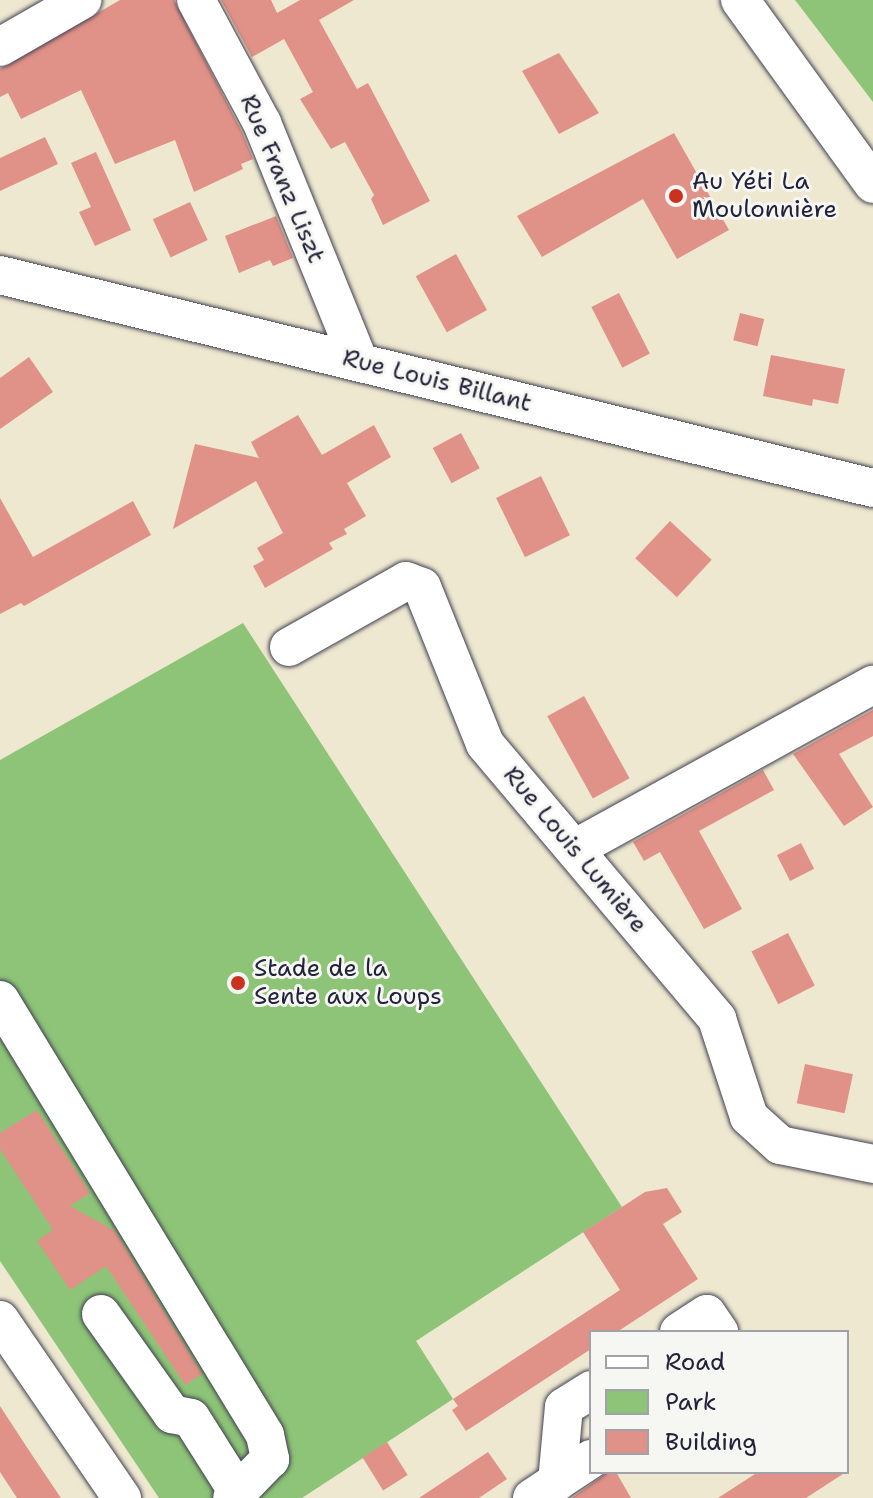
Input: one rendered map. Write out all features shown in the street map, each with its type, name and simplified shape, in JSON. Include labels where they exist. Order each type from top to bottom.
[{"type":"street","points":[[0,47],[82,0]]},
{"type":"street","name":"Rue Franz Liszt","points":[[196,0],[262,123],[359,362]]},
{"type":"street","points":[[740,0],[873,184]]},
{"type":"street","name":"Rue Louis Billant","points":[[0,275],[873,488]]},
{"type":"street","name":"Rue Louis Lumière","points":[[289,647],[406,581],[422,587],[485,744],[576,848],[717,1019],[749,1117],[780,1145],[873,1164]]},
{"type":"street","points":[[576,848],[873,685]]},
{"type":"street","points":[[0,1000],[265,1435],[270,1459],[236,1496],[191,1418],[172,1414],[101,1314]]},
{"type":"street","points":[[682,1330],[707,1314],[718,1330]]},
{"type":"street","points":[[3,1330],[122,1498]]},
{"type":"street","points":[[544,1490],[564,1407],[589,1391]]},
{"type":"street","points":[[544,1490],[589,1460]]},
{"type":"green space","points":[[795,0],[873,0],[873,102]]},
{"type":"green space","name":"Stade de la Sente aux Loups","points":[[243,623],[622,1207],[416,1341],[453,1399],[302,1498],[159,1498],[0,1261],[0,760]]},
{"type":"building","points":[[120,0],[174,0],[242,132],[253,159],[241,164],[243,169],[194,192],[175,140],[115,164],[81,90],[21,119],[8,93],[0,97],[0,69]]},
{"type":"building","points":[[221,0],[271,0],[277,13],[300,0],[354,0],[319,20],[357,89],[368,83],[430,201],[383,225],[371,199],[374,195],[345,142],[331,149],[300,99],[313,92],[284,39],[252,57]]},
{"type":"building","points":[[559,53],[599,113],[559,134],[522,71]]},
{"type":"building","points":[[674,133],[729,230],[677,259],[643,199],[542,257],[517,216]]},
{"type":"building","points":[[45,137],[58,164],[0,191],[0,158]]},
{"type":"building","points":[[96,152],[131,230],[95,246],[79,212],[91,207],[71,163]]},
{"type":"building","points":[[190,202],[208,240],[171,257],[153,219]]},
{"type":"building","points":[[276,216],[293,258],[273,266],[270,260],[239,273],[225,236]]},
{"type":"building","points":[[456,254],[487,310],[447,332],[416,276]]},
{"type":"building","points":[[619,293],[650,354],[622,368],[591,307]]},
{"type":"building","points":[[740,313],[764,319],[757,346],[733,340]]},
{"type":"building","points":[[771,355],[845,369],[838,404],[813,399],[812,406],[763,396]]},
{"type":"building","points":[[29,357],[53,392],[0,429],[0,378]]},
{"type":"building","points":[[298,415],[322,455],[374,425],[391,457],[347,483],[366,516],[344,529],[347,534],[329,543],[333,549],[265,588],[253,566],[264,560],[257,548],[283,533],[256,481],[173,529],[195,444],[259,458],[251,442]]},
{"type":"building","points":[[461,433],[480,468],[452,483],[433,448]]},
{"type":"building","points":[[541,476],[570,535],[525,557],[496,498]]},
{"type":"building","points":[[0,498],[33,557],[133,501],[151,535],[24,606],[21,603],[0,614]]},
{"type":"building","points":[[670,521],[712,560],[677,597],[635,558]]},
{"type":"building","points":[[584,696],[630,778],[593,799],[547,716]]},
{"type":"building","points":[[873,710],[873,736],[839,754],[873,807],[844,826],[793,754]]},
{"type":"building","points":[[763,770],[774,790],[699,831],[742,909],[704,929],[660,852],[644,861],[633,842]]},
{"type":"building","points":[[801,843],[814,869],[790,881],[777,855]]},
{"type":"building","points":[[788,933],[815,986],[778,1004],[751,952]]},
{"type":"building","points":[[805,1064],[853,1074],[845,1113],[797,1103]]},
{"type":"building","points":[[37,1110],[90,1193],[70,1206],[115,1231],[202,1374],[185,1385],[106,1266],[70,1290],[37,1241],[53,1230],[0,1149],[0,1133]]},
{"type":"building","points":[[667,1188],[682,1212],[663,1224],[698,1279],[620,1330],[589,1330],[589,1350],[466,1431],[452,1410],[458,1406],[453,1399],[620,1290],[583,1232],[645,1192]]},
{"type":"building","points":[[0,1406],[61,1498],[17,1498],[0,1472]]},
{"type":"building","points":[[387,1442],[408,1475],[383,1490],[362,1457]]},
{"type":"building","points":[[488,1452],[507,1479],[479,1498],[419,1498]]},
{"type":"building","points":[[605,1474],[617,1474],[631,1498],[572,1498]]},
{"type":"building","points":[[755,1474],[843,1474],[806,1498],[718,1498]]},
{"type":"place","name":"Au Yéti La Moulonnière","points":[[676,196]]},
{"type":"place","name":"Stade de la Sente aux Loups","points":[[238,983]]}]
